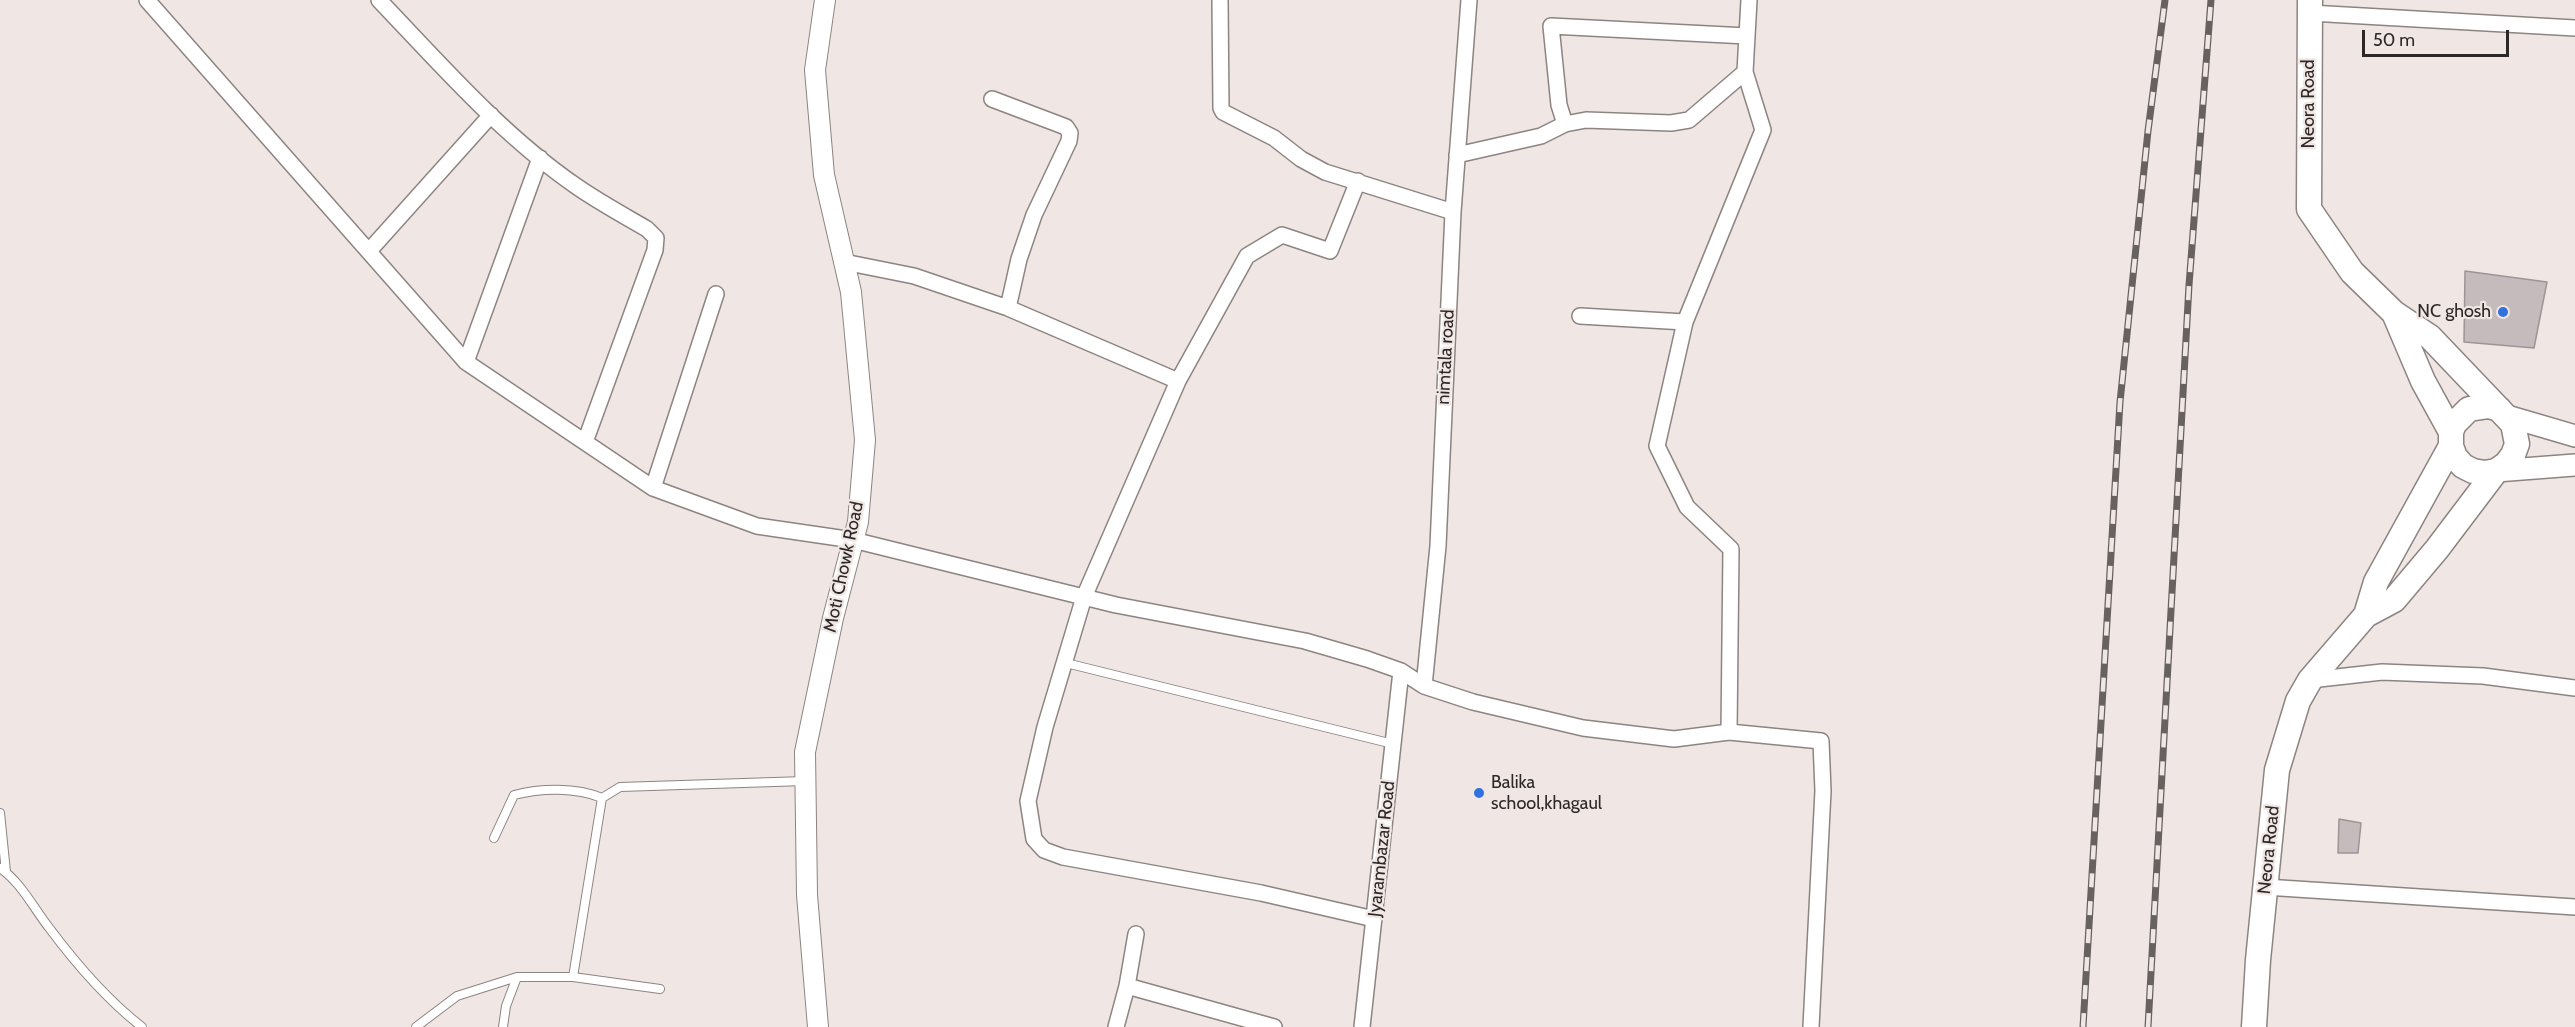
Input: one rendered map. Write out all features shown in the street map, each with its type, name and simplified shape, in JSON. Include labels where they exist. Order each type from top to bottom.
[{"type":"main road","name":"Neora Road","points":[[2310,7],[2309,209],[2352,272],[2394,314]]},
{"type":"main road","points":[[2366,615],[2394,600],[2437,549],[2496,471],[2506,464],[2517,444],[2517,434],[2503,412],[2430,337],[2394,314]]},
{"type":"main road","points":[[2394,314],[2451,439],[2455,457],[2463,466],[2485,473],[2575,465]]},
{"type":"main road","points":[[2366,615],[2376,582],[2451,439],[2461,415],[2479,406],[2575,436]]},
{"type":"main road","name":"Neora Road","points":[[2254,1027],[2277,770],[2298,700],[2310,680],[2366,615]]},
{"type":"street","points":[[147,0],[466,362],[653,488],[757,526],[853,540],[1084,597],[1305,641],[1367,658],[1401,671],[1424,686],[1473,702],[1583,728],[1674,739],[1729,732],[1821,741],[1823,791],[1811,1027]]},
{"type":"street","points":[[379,0],[491,115],[540,158],[576,186],[647,229],[656,238],[655,250],[585,442]]},
{"type":"street","name":"Moti Chowk Road","points":[[818,1027],[807,895],[805,752],[833,618],[858,522],[866,440],[851,292],[824,175],[815,70],[825,0]]},
{"type":"street","points":[[1220,0],[1221,108],[1223,112],[1274,138],[1301,159],[1317,167],[1453,212]]},
{"type":"street","name":"nimtala road","points":[[1424,686],[1438,546],[1453,212],[1469,0]]},
{"type":"street","points":[[1729,732],[1731,549],[1687,507],[1657,446],[1685,322],[1764,130],[1745,72],[1749,0]]},
{"type":"street","points":[[2310,7],[2575,28]]},
{"type":"street","points":[[1565,124],[1559,105],[1551,26],[1747,36]]},
{"type":"street","points":[[1457,155],[1542,136],[1565,124],[1586,120],[1671,123],[1689,120],[1745,72]]},
{"type":"street","points":[[992,99],[1066,128],[1070,133],[1069,141],[1034,215],[1019,259],[1008,308]]},
{"type":"street","points":[[369,251],[491,115]]},
{"type":"street","points":[[466,362],[540,158]]},
{"type":"street","points":[[1358,181],[1330,251],[1281,234],[1247,256],[1178,381],[1084,597],[1045,727],[1028,801],[1034,839],[1044,850],[1063,857],[1261,893],[1374,919]]},
{"type":"street","points":[[844,262],[914,276],[1008,308],[1178,381]]},
{"type":"street","points":[[653,488],[716,294]]},
{"type":"street","points":[[1580,316],[1685,322]]},
{"type":"street","name":"Jyarambazar Road","points":[[1362,1027],[1401,671]]},
{"type":"street","points":[[2310,680],[2382,672],[2483,676],[2575,688]]},
{"type":"street","points":[[2265,887],[2575,907]]},
{"type":"street","points":[[1116,1027],[1127,986],[1136,934]]},
{"type":"street","points":[[1127,986],[1274,1027]]},
{"type":"lane","points":[[1066,663],[1393,744]]},
{"type":"lane","points":[[573,977],[602,798],[620,787],[805,781]]},
{"type":"lane","points":[[494,838],[514,795],[531,790],[586,792],[602,798]]},
{"type":"lane","points":[[0,813],[3,870],[101,991],[142,1027]]},
{"type":"lane","points":[[503,1027],[506,1006],[517,977]]},
{"type":"lane","points":[[416,1027],[457,996],[517,977],[573,977],[660,989]]},
{"type":"building","name":"NC ghosh","points":[[2465,271],[2547,282],[2534,348],[2464,342]]},
{"type":"building","points":[[2339,819],[2361,823],[2358,853],[2338,853]]},
{"type":"railway","points":[[2083,1027],[2120,402],[2148,131],[2165,0]]},
{"type":"railway","points":[[2148,1027],[2189,285],[2211,0]]},
{"type":"place","name":"NC ghosh","points":[[2503,312]]},
{"type":"place","name":"Balika school,khagaul","points":[[1479,793]]}]
